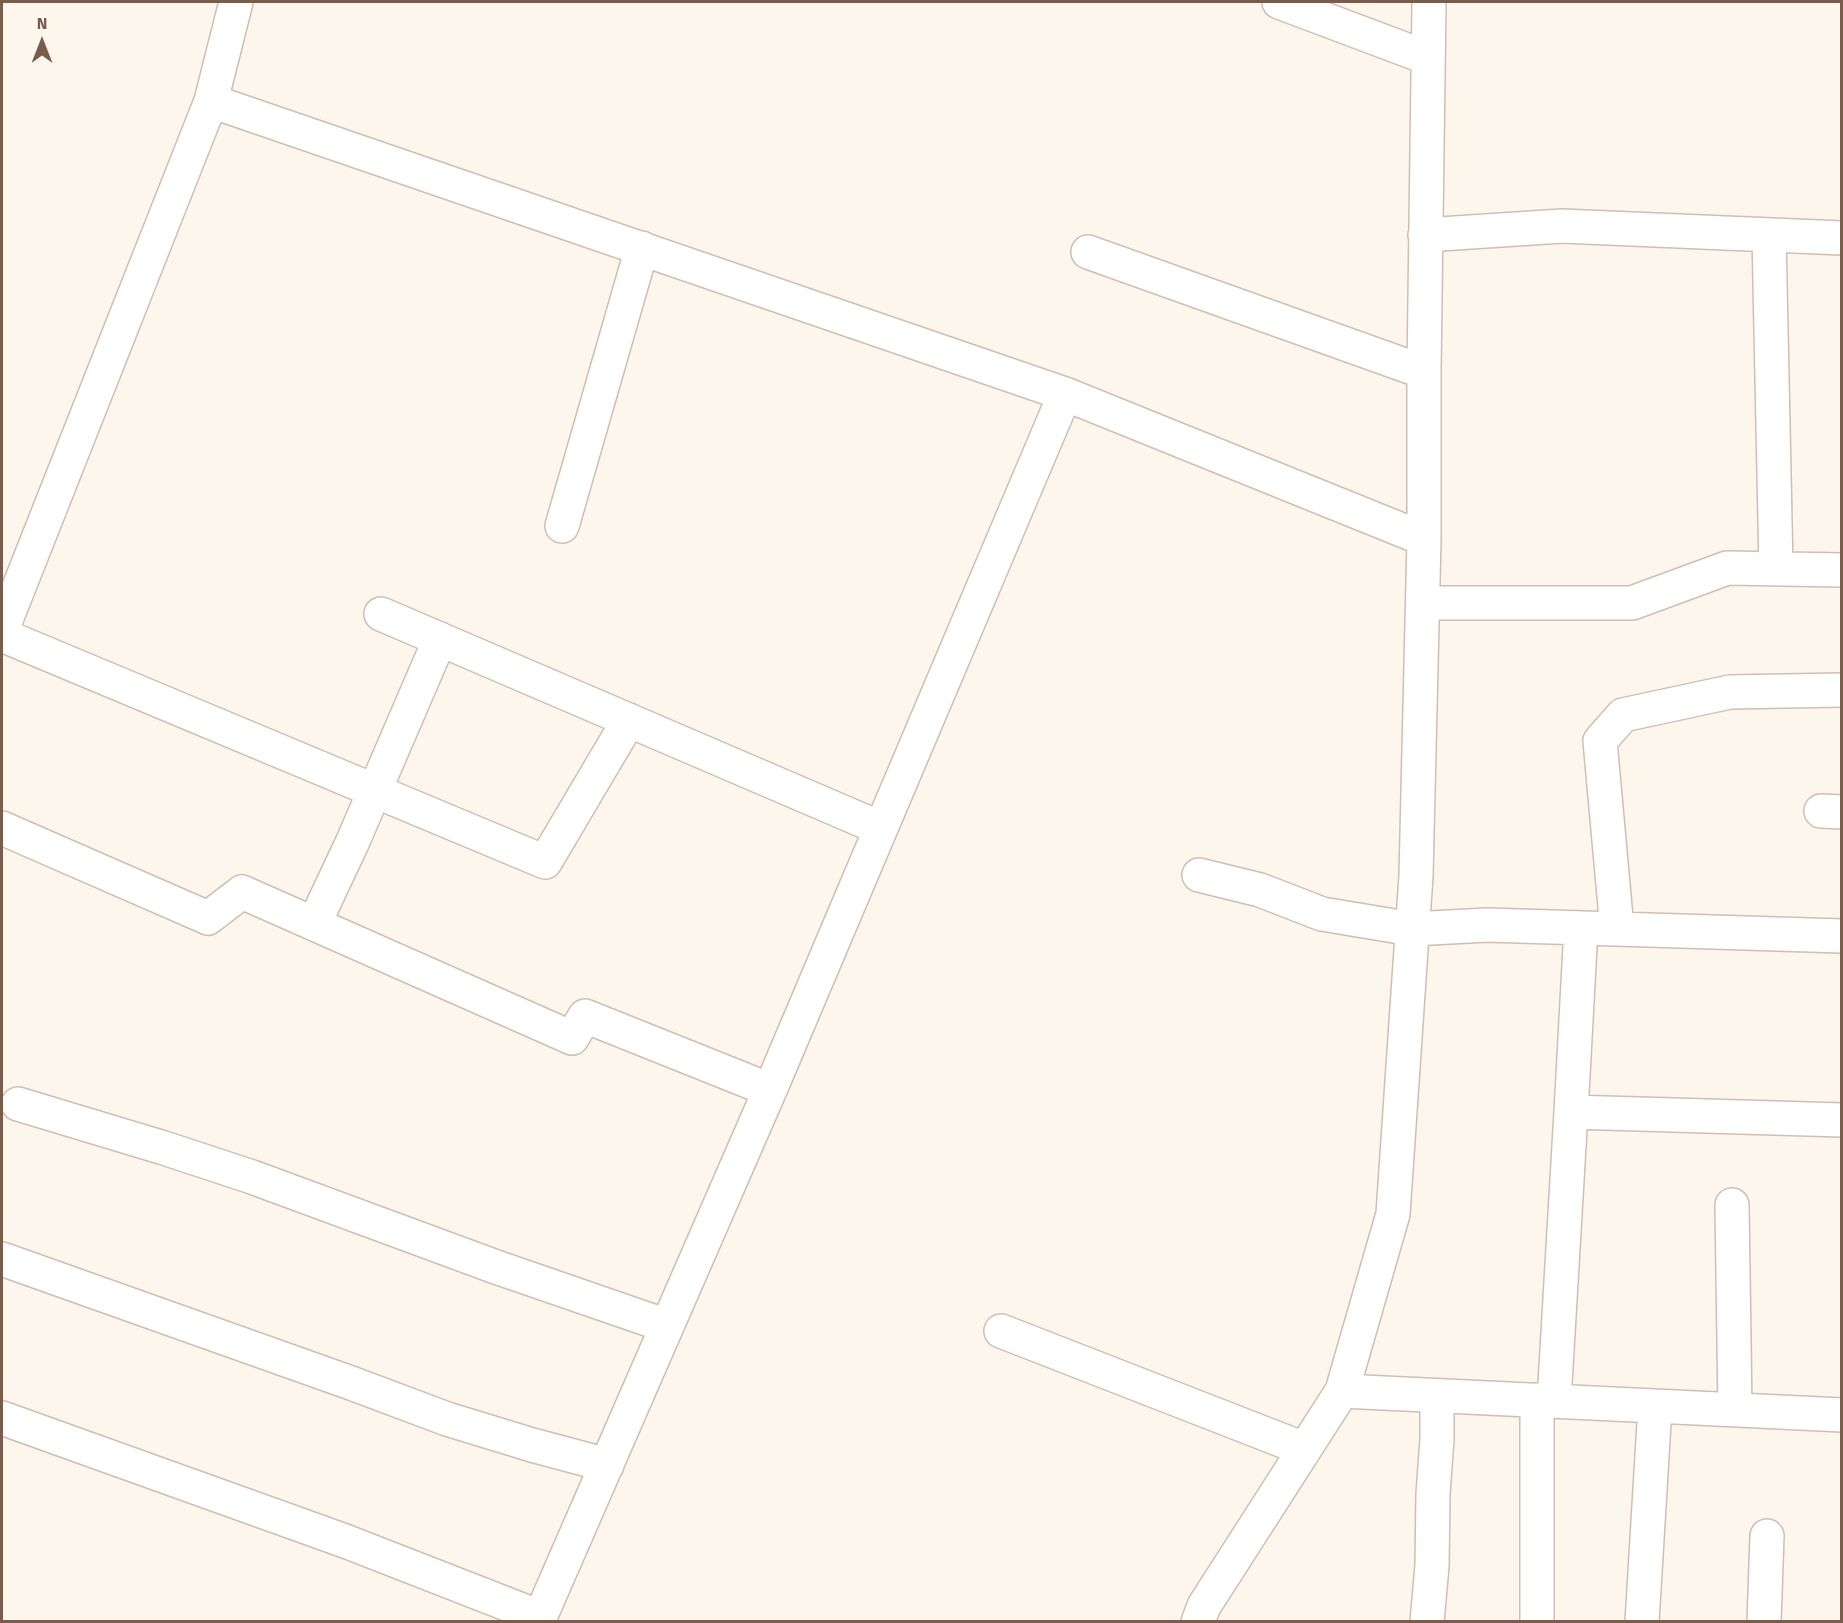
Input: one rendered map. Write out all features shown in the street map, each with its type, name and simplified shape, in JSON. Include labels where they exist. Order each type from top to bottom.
[{"type":"street","points":[[2,630],[211,101],[236,2]]},
{"type":"street","points":[[1279,2],[1428,58]]},
{"type":"street","points":[[1198,1622],[1204,1606],[1342,1391],[1393,1214],[1416,876],[1424,539],[1428,2]]},
{"type":"street","points":[[211,101],[1065,394],[1424,539]]},
{"type":"street","points":[[1425,235],[1562,226],[1842,238]]},
{"type":"street","points":[[1769,235],[1776,569]]},
{"type":"street","points":[[562,526],[642,248]]},
{"type":"street","points":[[1088,252],[1424,372]]},
{"type":"street","points":[[2,1418],[345,1541],[539,1619],[771,1090],[1065,394]]},
{"type":"street","points":[[1423,603],[1632,603],[1727,568],[1842,570]]},
{"type":"street","points":[[381,614],[880,828]]},
{"type":"street","points":[[2,635],[545,862],[629,720]]},
{"type":"street","points":[[314,924],[353,841],[440,639]]},
{"type":"street","points":[[1617,929],[1600,741],[1623,715],[1730,692],[1842,690]]},
{"type":"street","points":[[2,828],[207,918],[242,892],[572,1038],[585,1016],[771,1090]]},
{"type":"street","points":[[1199,875],[1260,890],[1322,914],[1412,929],[1487,925],[1842,936]]},
{"type":"street","points":[[1537,1622],[1546,1401],[1571,1112],[1581,928]]},
{"type":"street","points":[[18,1104],[252,1177],[496,1268],[667,1326]]},
{"type":"street","points":[[1571,1112],[1842,1120]]},
{"type":"street","points":[[1732,1205],[1735,1410]]},
{"type":"street","points":[[2,1259],[447,1419],[607,1465]]},
{"type":"street","points":[[1001,1331],[1304,1449]]},
{"type":"street","points":[[1342,1391],[1842,1415]]},
{"type":"street","points":[[1427,1622],[1432,1566],[1437,1396]]},
{"type":"street","points":[[1642,1622],[1655,1406]]},
{"type":"street","points":[[1764,1622],[1767,1536]]}]
